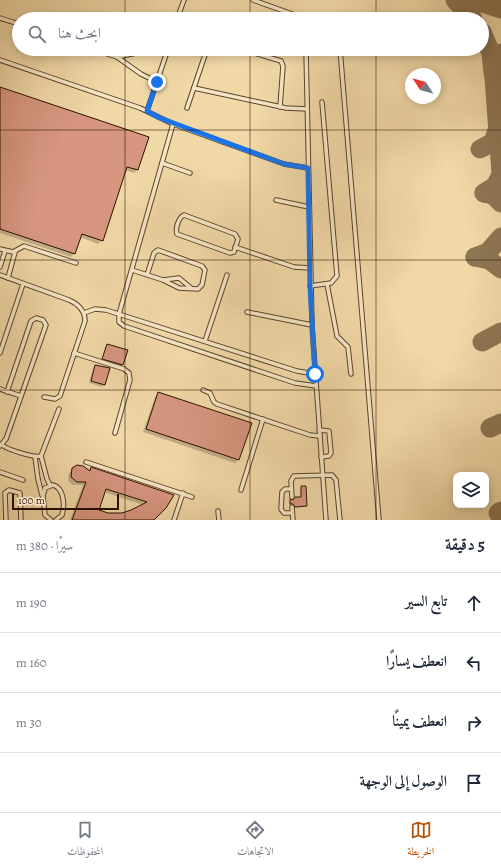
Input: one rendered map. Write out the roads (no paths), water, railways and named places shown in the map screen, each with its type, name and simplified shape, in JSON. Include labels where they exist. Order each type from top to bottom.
[{"type":"lane","points":[[180,12],[184,0]]},
{"type":"lane","points":[[253,0],[286,12]]},
{"type":"lane","points":[[0,18],[12,22]]},
{"type":"lane","points":[[114,56],[157,82]]},
{"type":"lane","points":[[117,57],[122,56]]},
{"type":"lane","points":[[147,111],[165,56]]},
{"type":"lane","points":[[187,108],[205,56]]},
{"type":"lane","points":[[264,56],[281,61],[283,66],[280,107]]},
{"type":"lane","points":[[306,56],[310,286],[326,520]]},
{"type":"lane","points":[[341,56],[379,520]]},
{"type":"lane","points":[[0,60],[147,111],[173,124],[284,164],[308,168]]},
{"type":"lane","points":[[194,88],[280,107],[307,110]]},
{"type":"lane","points":[[310,286],[333,282],[337,276],[322,102]]},
{"type":"lane","points":[[173,124],[119,314],[119,322],[124,326],[295,383],[316,386]]},
{"type":"lane","points":[[162,164],[190,173]]},
{"type":"lane","points":[[276,200],[309,207]]},
{"type":"lane","points":[[184,215],[235,234],[238,238],[235,247],[234,252],[230,253],[178,234],[176,231],[181,216],[184,215]]},
{"type":"lane","points":[[0,249],[15,252],[24,246],[76,263]]},
{"type":"lane","points":[[235,247],[297,268],[310,268]]},
{"type":"lane","points":[[132,270],[147,275],[163,280],[179,288],[198,289],[201,287],[206,272],[205,268],[160,250],[154,253],[147,275]]},
{"type":"lane","points":[[0,267],[5,251]]},
{"type":"lane","points":[[8,278],[15,252]]},
{"type":"lane","points":[[0,275],[69,300],[78,305],[84,313],[85,321],[59,398],[55,399],[44,397]]},
{"type":"lane","points":[[205,341],[227,275]]},
{"type":"lane","points":[[163,280],[179,278],[191,288]]},
{"type":"lane","points":[[0,353],[24,284]]},
{"type":"lane","points":[[327,284],[337,336],[348,347],[351,374]]},
{"type":"lane","points":[[84,313],[100,309],[119,314],[297,371],[315,374]]},
{"type":"lane","points":[[247,312],[312,325]]},
{"type":"lane","points":[[7,392],[31,321],[36,318],[45,321],[46,325],[6,439],[1,446],[35,457],[41,456]]},
{"type":"lane","points":[[74,353],[124,369],[129,373],[130,380],[115,433]]},
{"type":"lane","points":[[0,389],[21,396]]},
{"type":"lane","points":[[203,390],[210,393],[214,402],[217,404],[310,435],[320,436]]},
{"type":"lane","points":[[50,485],[41,456],[59,409]]},
{"type":"lane","points":[[241,490],[263,419]]},
{"type":"lane","points":[[320,430],[329,431],[331,453],[329,456],[321,457]]},
{"type":"lane","points":[[35,457],[45,515],[51,520]]},
{"type":"lane","points":[[86,462],[192,496]]},
{"type":"lane","points":[[0,472],[23,480]]},
{"type":"lane","points":[[292,497],[291,480],[294,476],[332,475],[336,479],[340,520]]},
{"type":"lane","points":[[42,496],[45,488],[50,485],[58,487],[61,491],[63,512],[61,517],[56,520]]},
{"type":"lane","points":[[291,489],[285,489],[282,492],[281,509],[284,513],[292,513]]},
{"type":"lane","points":[[6,520],[5,493],[9,490],[20,493],[21,520]]},
{"type":"lane","points":[[174,520],[183,493]]},
{"type":"lane","points":[[292,507],[293,520]]},
{"type":"lane","points":[[218,510],[219,520]]}]
